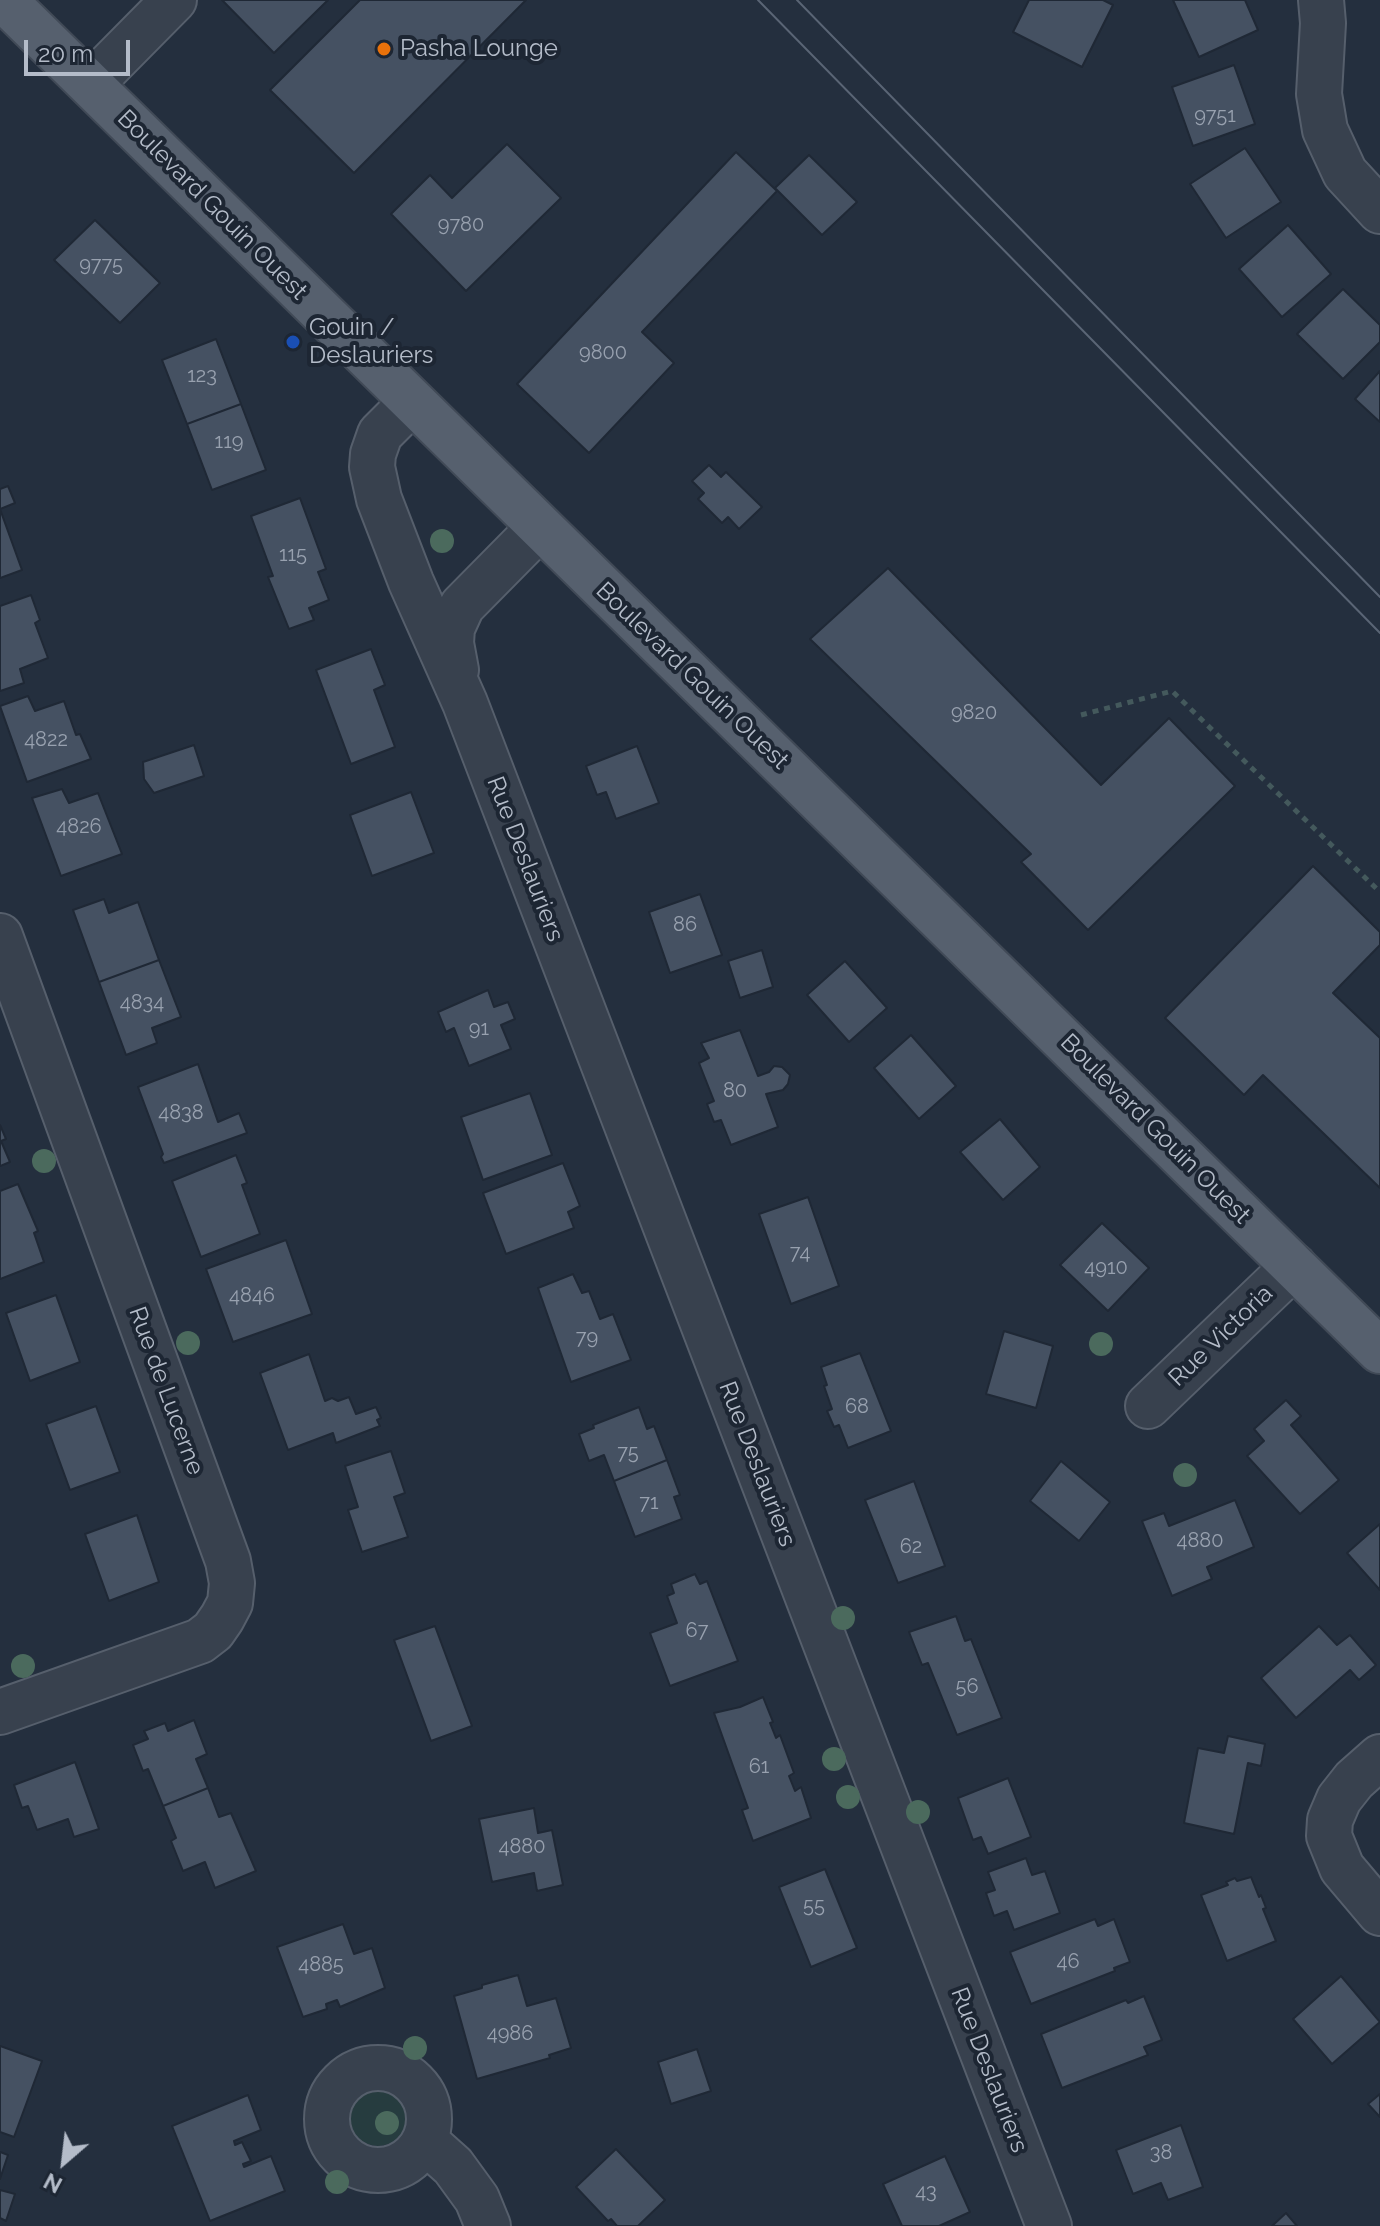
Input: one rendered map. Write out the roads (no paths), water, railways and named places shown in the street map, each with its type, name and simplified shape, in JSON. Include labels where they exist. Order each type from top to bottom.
[{"type":"main road","name":"Boulevard Gouin Ouest","points":[[4,0],[1380,1351]]},
{"type":"street","points":[[1321,0],[1323,23],[1319,94],[1325,130],[1345,173],[1380,211]]},
{"type":"street","points":[[91,84],[150,8]]},
{"type":"street","name":"Rue Deslauriers","points":[[412,402],[380,434],[372,467],[379,499],[411,582],[465,703],[1049,2226]]},
{"type":"street","name":"Rue Deslauriers","points":[[465,703],[451,643],[456,617],[471,595],[540,527]]},
{"type":"street","name":"Rue de Lucerne","points":[[0,936],[228,1561],[232,1583],[230,1603],[222,1618],[200,1641],[0,1712]]},
{"type":"street","name":"Rue Victoria","points":[[1148,1406],[1294,1266]]},
{"type":"street","points":[[1380,1757],[1354,1780],[1339,1799],[1330,1820],[1329,1836],[1342,1868],[1380,1913]]},
{"type":"street","points":[[425,2141],[453,2166],[477,2199],[488,2226]]},
{"type":"tram line","points":[[758,0],[1380,633]]},
{"type":"tram line","points":[[797,0],[1380,597]]},
{"type":"place","name":"Pasha Lounge","points":[[384,49]]},
{"type":"place","name":"Gouin / Deslauriers","points":[[293,342]]}]
